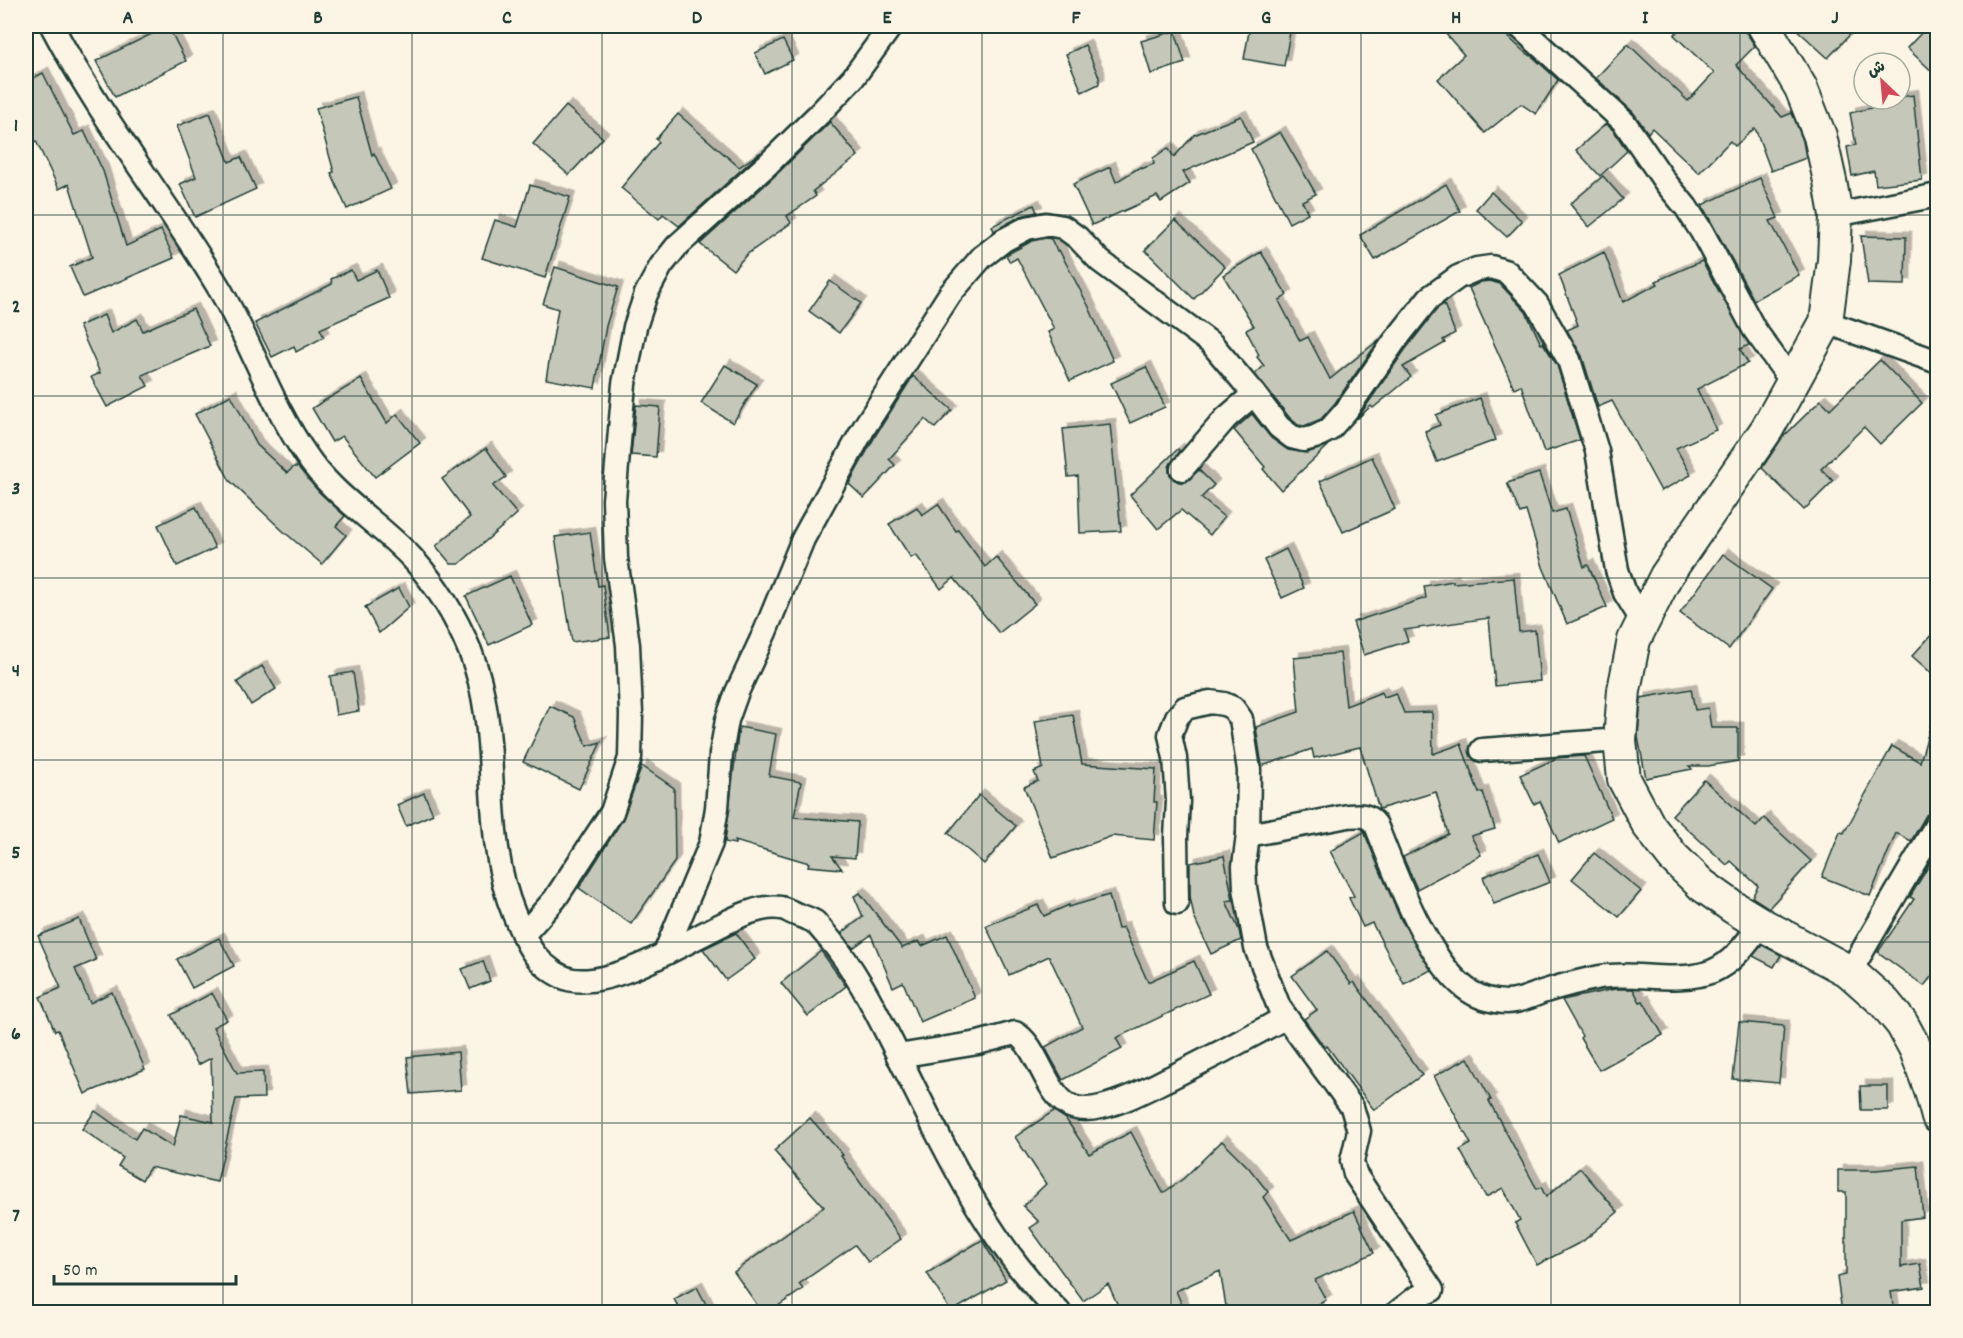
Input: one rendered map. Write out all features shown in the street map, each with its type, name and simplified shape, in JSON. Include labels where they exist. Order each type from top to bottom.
[{"type":"street","points":[[52,26],[74,68],[215,282],[237,320],[288,426],[308,459],[356,508],[410,556],[434,585],[457,621],[482,686],[488,723],[497,857],[509,901],[523,935],[535,955],[555,973],[572,980],[597,979],[631,969],[737,917],[760,910],[781,909],[816,922],[840,950],[856,976],[957,1173],[984,1217],[1003,1246],[1059,1312]]},
{"type":"street","points":[[523,935],[555,899],[612,812],[630,758],[628,645],[616,558],[614,500],[624,384],[635,327],[646,294],[661,266],[677,246],[768,164],[819,114],[853,78],[891,26]]},
{"type":"street","points":[[1519,26],[1624,122],[1666,183],[1686,207],[1702,232],[1754,329],[1792,382]]},
{"type":"street","points":[[1764,26],[1801,88],[1820,136],[1836,215],[1834,260],[1826,322],[1767,429],[1666,576],[1634,640],[1626,680],[1620,740],[1624,779],[1648,826],[1673,857],[1702,885],[1761,924],[1850,972],[1884,1002],[1902,1024],[1916,1050],[1938,1117]]},
{"type":"street","points":[[1836,215],[1938,195]]},
{"type":"street","points":[[665,953],[711,843],[727,720],[737,692],[765,633],[802,539],[865,426],[950,294],[982,256],[1004,240],[1027,228],[1046,224],[1063,226],[1100,261],[1212,344],[1280,428],[1292,437],[1304,440],[1329,430],[1346,411],[1394,342],[1429,298],[1458,277],[1477,269],[1491,267],[1507,272],[1538,304],[1569,360],[1597,452],[1617,570],[1625,593],[1643,622]]},
{"type":"street","points":[[1826,322],[1938,362]]},
{"type":"street","points":[[1182,469],[1226,418],[1254,394]]},
{"type":"street","points":[[1178,903],[1176,837],[1178,801],[1175,759],[1170,735],[1177,717],[1185,708],[1210,702],[1224,704],[1233,708],[1241,718],[1249,770],[1248,835],[1244,866],[1245,888],[1256,948],[1279,1007],[1352,1107],[1359,1131],[1352,1161],[1355,1174],[1432,1290],[1416,1298],[1398,1312]]},
{"type":"street","points":[[1482,750],[1620,740]]},
{"type":"street","points":[[1248,835],[1348,816],[1364,815],[1371,819],[1376,825],[1398,882],[1435,953],[1451,975],[1466,989],[1486,999],[1509,1002],[1569,984],[1602,977],[1670,978],[1710,972],[1725,965],[1741,950],[1761,924]]},
{"type":"street","points":[[1850,972],[1938,822]]},
{"type":"street","points":[[898,1056],[978,1043],[1015,1033],[1026,1044],[1058,1096],[1074,1107],[1098,1108],[1122,1101],[1286,1017]]},
{"type":"building","points":[[168,26],[186,61],[115,97],[96,61]]},
{"type":"building","points":[[1250,26],[1291,27],[1284,66],[1244,59]]},
{"type":"building","points":[[1439,26],[1497,26],[1534,58],[1558,80],[1536,114],[1521,104],[1485,133],[1438,79],[1464,55]]},
{"type":"building","points":[[1683,26],[1739,26],[1748,35],[1755,46],[1736,65],[1782,117],[1792,113],[1803,141],[1806,158],[1771,171],[1755,128],[1735,146],[1730,141],[1699,173],[1652,128],[1648,133],[1633,112],[1596,78],[1628,44],[1688,101],[1714,73],[1674,35]]},
{"type":"building","points":[[1793,26],[1858,26],[1828,58]]},
{"type":"building","points":[[1928,26],[1938,26],[1938,77],[1912,51],[1907,48]]},
{"type":"building","points":[[1175,31],[1185,63],[1151,74],[1141,41]]},
{"type":"building","points":[[783,40],[793,60],[765,74],[755,53]]},
{"type":"building","points":[[1085,45],[1099,77],[1099,84],[1082,92],[1066,54]]},
{"type":"building","points":[[43,73],[74,135],[84,131],[103,171],[126,246],[161,230],[174,258],[83,297],[70,267],[92,257],[69,184],[59,189],[36,141],[26,147],[26,82]]},
{"type":"building","points":[[1912,95],[1922,180],[1876,185],[1874,171],[1852,176],[1847,147],[1856,145],[1850,113],[1912,111]]},
{"type":"building","points":[[356,97],[372,155],[374,153],[391,189],[347,209],[331,173],[334,172],[316,108]]},
{"type":"building","points":[[566,106],[603,138],[569,175],[533,144]]},
{"type":"building","points":[[210,113],[229,162],[241,157],[256,189],[195,217],[180,184],[196,177],[177,126]]},
{"type":"building","points":[[678,114],[739,167],[761,152],[679,226],[663,214],[659,219],[621,188],[659,142],[656,139]]},
{"type":"building","points":[[1241,116],[1253,142],[1183,172],[1190,183],[1161,202],[1157,196],[1092,225],[1073,184],[1110,167],[1116,182],[1140,167],[1141,169],[1154,164],[1153,158],[1168,148],[1174,157],[1194,135]]},
{"type":"building","points":[[830,122],[858,156],[813,191],[816,196],[787,216],[791,223],[746,255],[733,270],[700,244],[777,174]]},
{"type":"building","points":[[1606,124],[1614,131],[1627,151],[1600,176],[1576,150]]},
{"type":"building","points":[[1280,132],[1316,194],[1302,201],[1308,213],[1289,223],[1251,149]]},
{"type":"building","points":[[1603,176],[1623,199],[1589,227],[1570,204]]},
{"type":"building","points":[[1760,178],[1778,218],[1770,221],[1799,275],[1754,300],[1702,205]]},
{"type":"building","points":[[1446,184],[1460,211],[1375,260],[1360,235]]},
{"type":"building","points":[[530,185],[570,197],[545,278],[482,258],[495,220],[517,227]]},
{"type":"building","points":[[1491,192],[1522,221],[1507,237],[1476,209]]},
{"type":"building","points":[[1034,205],[1037,212],[1021,216],[994,231],[992,226]]},
{"type":"building","points":[[1175,220],[1225,267],[1194,299],[1145,250]]},
{"type":"building","points":[[1861,236],[1906,237],[1905,285],[1868,284]]},
{"type":"building","points":[[1051,239],[1057,251],[1059,250],[1088,305],[1113,361],[1070,381],[1048,332],[1054,329],[1017,258],[1010,262],[1006,255],[1032,241]]},
{"type":"building","points":[[1261,252],[1287,295],[1279,301],[1300,341],[1308,337],[1330,379],[1380,339],[1335,403],[1321,419],[1304,426],[1298,425],[1289,417],[1255,374],[1264,366],[1257,357],[1259,355],[1246,330],[1254,326],[1223,275]]},
{"type":"building","points":[[1604,252],[1623,302],[1658,284],[1656,281],[1702,261],[1749,345],[1740,349],[1748,363],[1697,389],[1716,430],[1676,448],[1691,475],[1661,491],[1612,401],[1598,407],[1582,356],[1567,330],[1578,325],[1559,275]]},
{"type":"building","points":[[555,267],[618,287],[606,326],[595,388],[546,379],[558,309],[543,304]]},
{"type":"building","points":[[351,270],[356,280],[377,270],[389,298],[320,329],[324,337],[296,352],[294,346],[272,357],[255,323],[332,284],[331,279]]},
{"type":"building","points":[[830,281],[861,303],[839,333],[809,311]]},
{"type":"building","points":[[1490,281],[1500,284],[1526,312],[1541,344],[1543,343],[1557,365],[1580,440],[1544,452],[1521,385],[1514,388],[1469,288],[1481,282]]},
{"type":"building","points":[[1444,304],[1455,333],[1443,340],[1445,343],[1403,367],[1411,377],[1357,419],[1405,350],[1438,308]]},
{"type":"building","points":[[193,309],[210,346],[142,375],[148,386],[107,407],[91,377],[100,373],[79,326],[104,315],[111,333],[137,319],[143,331]]},
{"type":"building","points":[[1880,360],[1922,403],[1880,444],[1864,427],[1821,469],[1833,481],[1804,510],[1762,468],[1782,438],[1821,400],[1830,409]]},
{"type":"building","points":[[725,365],[757,384],[733,423],[701,403]]},
{"type":"building","points":[[1146,367],[1165,407],[1130,423],[1111,383]]},
{"type":"building","points":[[913,376],[952,410],[935,428],[925,419],[889,459],[895,465],[864,498],[849,484],[877,433]]},
{"type":"building","points":[[361,379],[387,423],[397,414],[420,443],[375,477],[342,436],[332,442],[312,408]]},
{"type":"building","points":[[231,395],[257,445],[287,473],[294,467],[298,467],[319,492],[345,516],[336,526],[346,535],[322,564],[230,481],[195,414]]},
{"type":"building","points":[[1480,398],[1496,440],[1437,462],[1425,431],[1440,425],[1436,415]]},
{"type":"building","points":[[636,405],[660,407],[656,457],[631,455]]},
{"type":"building","points":[[1252,414],[1271,438],[1288,450],[1307,453],[1329,445],[1281,490],[1234,430]]},
{"type":"building","points":[[1110,424],[1121,531],[1080,533],[1078,476],[1068,477],[1063,429]]},
{"type":"building","points":[[486,448],[506,477],[493,486],[517,514],[459,564],[451,564],[436,546],[470,517],[442,479]]},
{"type":"building","points":[[1178,449],[1180,451],[1169,467],[1169,473],[1173,479],[1186,482],[1199,470],[1214,485],[1201,498],[1224,517],[1210,535],[1181,510],[1158,529],[1130,495]]},
{"type":"building","points":[[1372,457],[1395,509],[1343,532],[1320,481]]},
{"type":"building","points":[[1539,473],[1552,513],[1566,509],[1584,567],[1588,565],[1607,607],[1567,624],[1543,567],[1526,511],[1520,513],[1507,483]]},
{"type":"building","points":[[938,504],[985,567],[996,557],[1035,604],[999,633],[954,578],[941,589],[916,555],[911,558],[889,524],[917,507],[922,515]]},
{"type":"building","points":[[196,507],[215,548],[177,566],[158,525]]},
{"type":"building","points":[[590,532],[598,586],[603,585],[610,637],[572,642],[555,537]]},
{"type":"building","points":[[1286,549],[1304,588],[1282,598],[1264,560]]},
{"type":"building","points":[[1723,554],[1772,589],[1729,649],[1680,613]]},
{"type":"building","points":[[510,576],[532,625],[489,645],[466,596]]},
{"type":"building","points":[[1514,578],[1519,632],[1535,630],[1540,681],[1495,686],[1489,618],[1404,630],[1408,641],[1364,655],[1353,622],[1426,598],[1424,586],[1453,581],[1453,583]]},
{"type":"building","points":[[399,588],[409,607],[379,633],[365,607]]},
{"type":"building","points":[[1938,628],[1938,679],[1912,656]]},
{"type":"building","points":[[1340,653],[1346,706],[1382,692],[1384,697],[1396,693],[1404,713],[1432,712],[1433,754],[1461,744],[1479,793],[1483,792],[1495,829],[1471,836],[1481,855],[1417,889],[1403,857],[1448,834],[1436,792],[1379,809],[1360,747],[1314,758],[1312,749],[1262,766],[1256,727],[1299,712],[1294,658]]},
{"type":"building","points":[[262,666],[276,689],[251,705],[237,682]]},
{"type":"building","points":[[353,672],[359,711],[336,715],[330,676]]},
{"type":"building","points":[[1691,689],[1695,710],[1708,708],[1711,728],[1738,728],[1738,761],[1708,766],[1689,766],[1692,769],[1646,778],[1638,737],[1641,698]]},
{"type":"building","points":[[550,706],[574,717],[587,746],[601,742],[579,789],[523,762]]},
{"type":"building","points":[[1073,715],[1082,764],[1156,769],[1154,802],[1157,802],[1154,840],[1112,836],[1053,858],[1024,787],[1038,781],[1034,772],[1043,768],[1035,721]]},
{"type":"building","points":[[1932,720],[1938,721],[1938,802],[1933,810],[1926,815],[1911,841],[1896,833],[1870,896],[1822,877],[1840,832],[1844,833],[1892,746],[1920,762]]},
{"type":"building","points":[[739,727],[776,734],[769,776],[801,782],[794,817],[858,822],[855,858],[832,856],[842,869],[808,866],[809,863],[735,841],[735,844],[725,842]]},
{"type":"building","points":[[1584,756],[1612,818],[1559,843],[1540,801],[1534,804],[1520,775],[1557,758]]},
{"type":"building","points":[[642,766],[674,788],[675,861],[631,924],[579,888],[623,819]]},
{"type":"building","points":[[1704,780],[1756,827],[1764,818],[1811,861],[1769,908],[1752,897],[1758,886],[1731,861],[1727,865],[1672,815]]},
{"type":"building","points":[[424,793],[433,814],[406,826],[397,805]]},
{"type":"building","points":[[979,795],[1016,826],[984,864],[948,833]]},
{"type":"building","points":[[1364,832],[1400,918],[1431,970],[1404,984],[1372,923],[1363,927],[1349,898],[1354,896],[1330,851]]},
{"type":"building","points":[[1938,850],[1938,968],[1924,986],[1878,952],[1914,899],[1910,897]]},
{"type":"building","points":[[1594,853],[1641,891],[1619,917],[1572,879]]},
{"type":"building","points":[[1538,854],[1550,882],[1494,904],[1483,877]]},
{"type":"building","points":[[1224,856],[1233,900],[1226,901],[1241,940],[1211,954],[1194,917],[1190,896],[1190,863]]},
{"type":"building","points":[[860,893],[902,948],[919,941],[922,946],[947,935],[975,998],[920,1022],[903,982],[893,987],[871,935],[853,948],[842,933],[863,917],[854,896]]},
{"type":"building","points":[[1109,895],[1118,929],[1123,927],[1148,982],[1194,961],[1209,994],[1116,1038],[1122,1049],[1063,1080],[1045,1047],[1082,1027],[1049,956],[1009,975],[986,926],[1038,905],[1044,916],[1069,905],[1069,907]]},
{"type":"building","points":[[79,919],[96,960],[75,969],[90,1003],[112,992],[145,1069],[85,1094],[58,1030],[55,1031],[40,997],[61,988],[38,936]]},
{"type":"building","points":[[736,933],[755,959],[726,980],[703,949]]},
{"type":"building","points":[[219,938],[234,966],[192,988],[177,959]]},
{"type":"building","points":[[1762,945],[1781,955],[1774,967],[1753,956]]},
{"type":"building","points":[[821,951],[846,986],[808,1016],[781,983]]},
{"type":"building","points":[[1327,951],[1351,984],[1354,982],[1422,1075],[1374,1110],[1304,1019],[1317,1010],[1292,976]]},
{"type":"building","points":[[483,961],[490,981],[470,989],[462,969]]},
{"type":"building","points":[[1615,989],[1633,989],[1640,1002],[1643,1001],[1663,1035],[1599,1070],[1580,1038],[1582,1036],[1562,1000]]},
{"type":"building","points":[[212,993],[227,1020],[213,1027],[237,1073],[263,1072],[264,1098],[236,1099],[217,1182],[150,1167],[142,1180],[118,1166],[123,1158],[82,1129],[95,1111],[135,1139],[142,1128],[173,1147],[181,1115],[213,1122],[211,1058],[198,1065],[171,1015]]},
{"type":"building","points":[[1739,1022],[1784,1026],[1779,1083],[1733,1079]]},
{"type":"building","points":[[458,1052],[461,1090],[411,1094],[407,1057]]},
{"type":"building","points":[[1468,1058],[1537,1189],[1541,1187],[1546,1197],[1580,1168],[1618,1212],[1583,1241],[1537,1265],[1515,1223],[1520,1220],[1503,1188],[1486,1197],[1460,1150],[1471,1144],[1434,1076]]},
{"type":"building","points":[[1860,1086],[1888,1086],[1888,1110],[1861,1110]]},
{"type":"building","points":[[1054,1111],[1066,1119],[1089,1154],[1131,1132],[1163,1193],[1183,1179],[1222,1141],[1249,1168],[1268,1192],[1263,1197],[1291,1240],[1354,1211],[1374,1253],[1315,1280],[1326,1300],[1316,1306],[1319,1312],[1227,1312],[1220,1271],[1176,1291],[1185,1312],[1121,1312],[1108,1284],[1083,1301],[1030,1228],[1039,1222],[1023,1206],[1046,1184],[1015,1137]]},
{"type":"building","points":[[810,1118],[843,1155],[841,1156],[901,1239],[868,1262],[855,1245],[799,1284],[803,1289],[769,1312],[762,1312],[734,1272],[824,1207],[774,1151]]},
{"type":"building","points":[[1918,1166],[1923,1217],[1901,1220],[1901,1267],[1920,1264],[1924,1287],[1891,1292],[1894,1312],[1842,1312],[1837,1277],[1846,1275],[1846,1192],[1838,1192],[1838,1170],[1876,1170]]},
{"type":"building","points":[[982,1240],[1006,1280],[951,1312],[927,1273]]},
{"type":"building","points":[[697,1287],[710,1312],[681,1312],[674,1299]]}]
